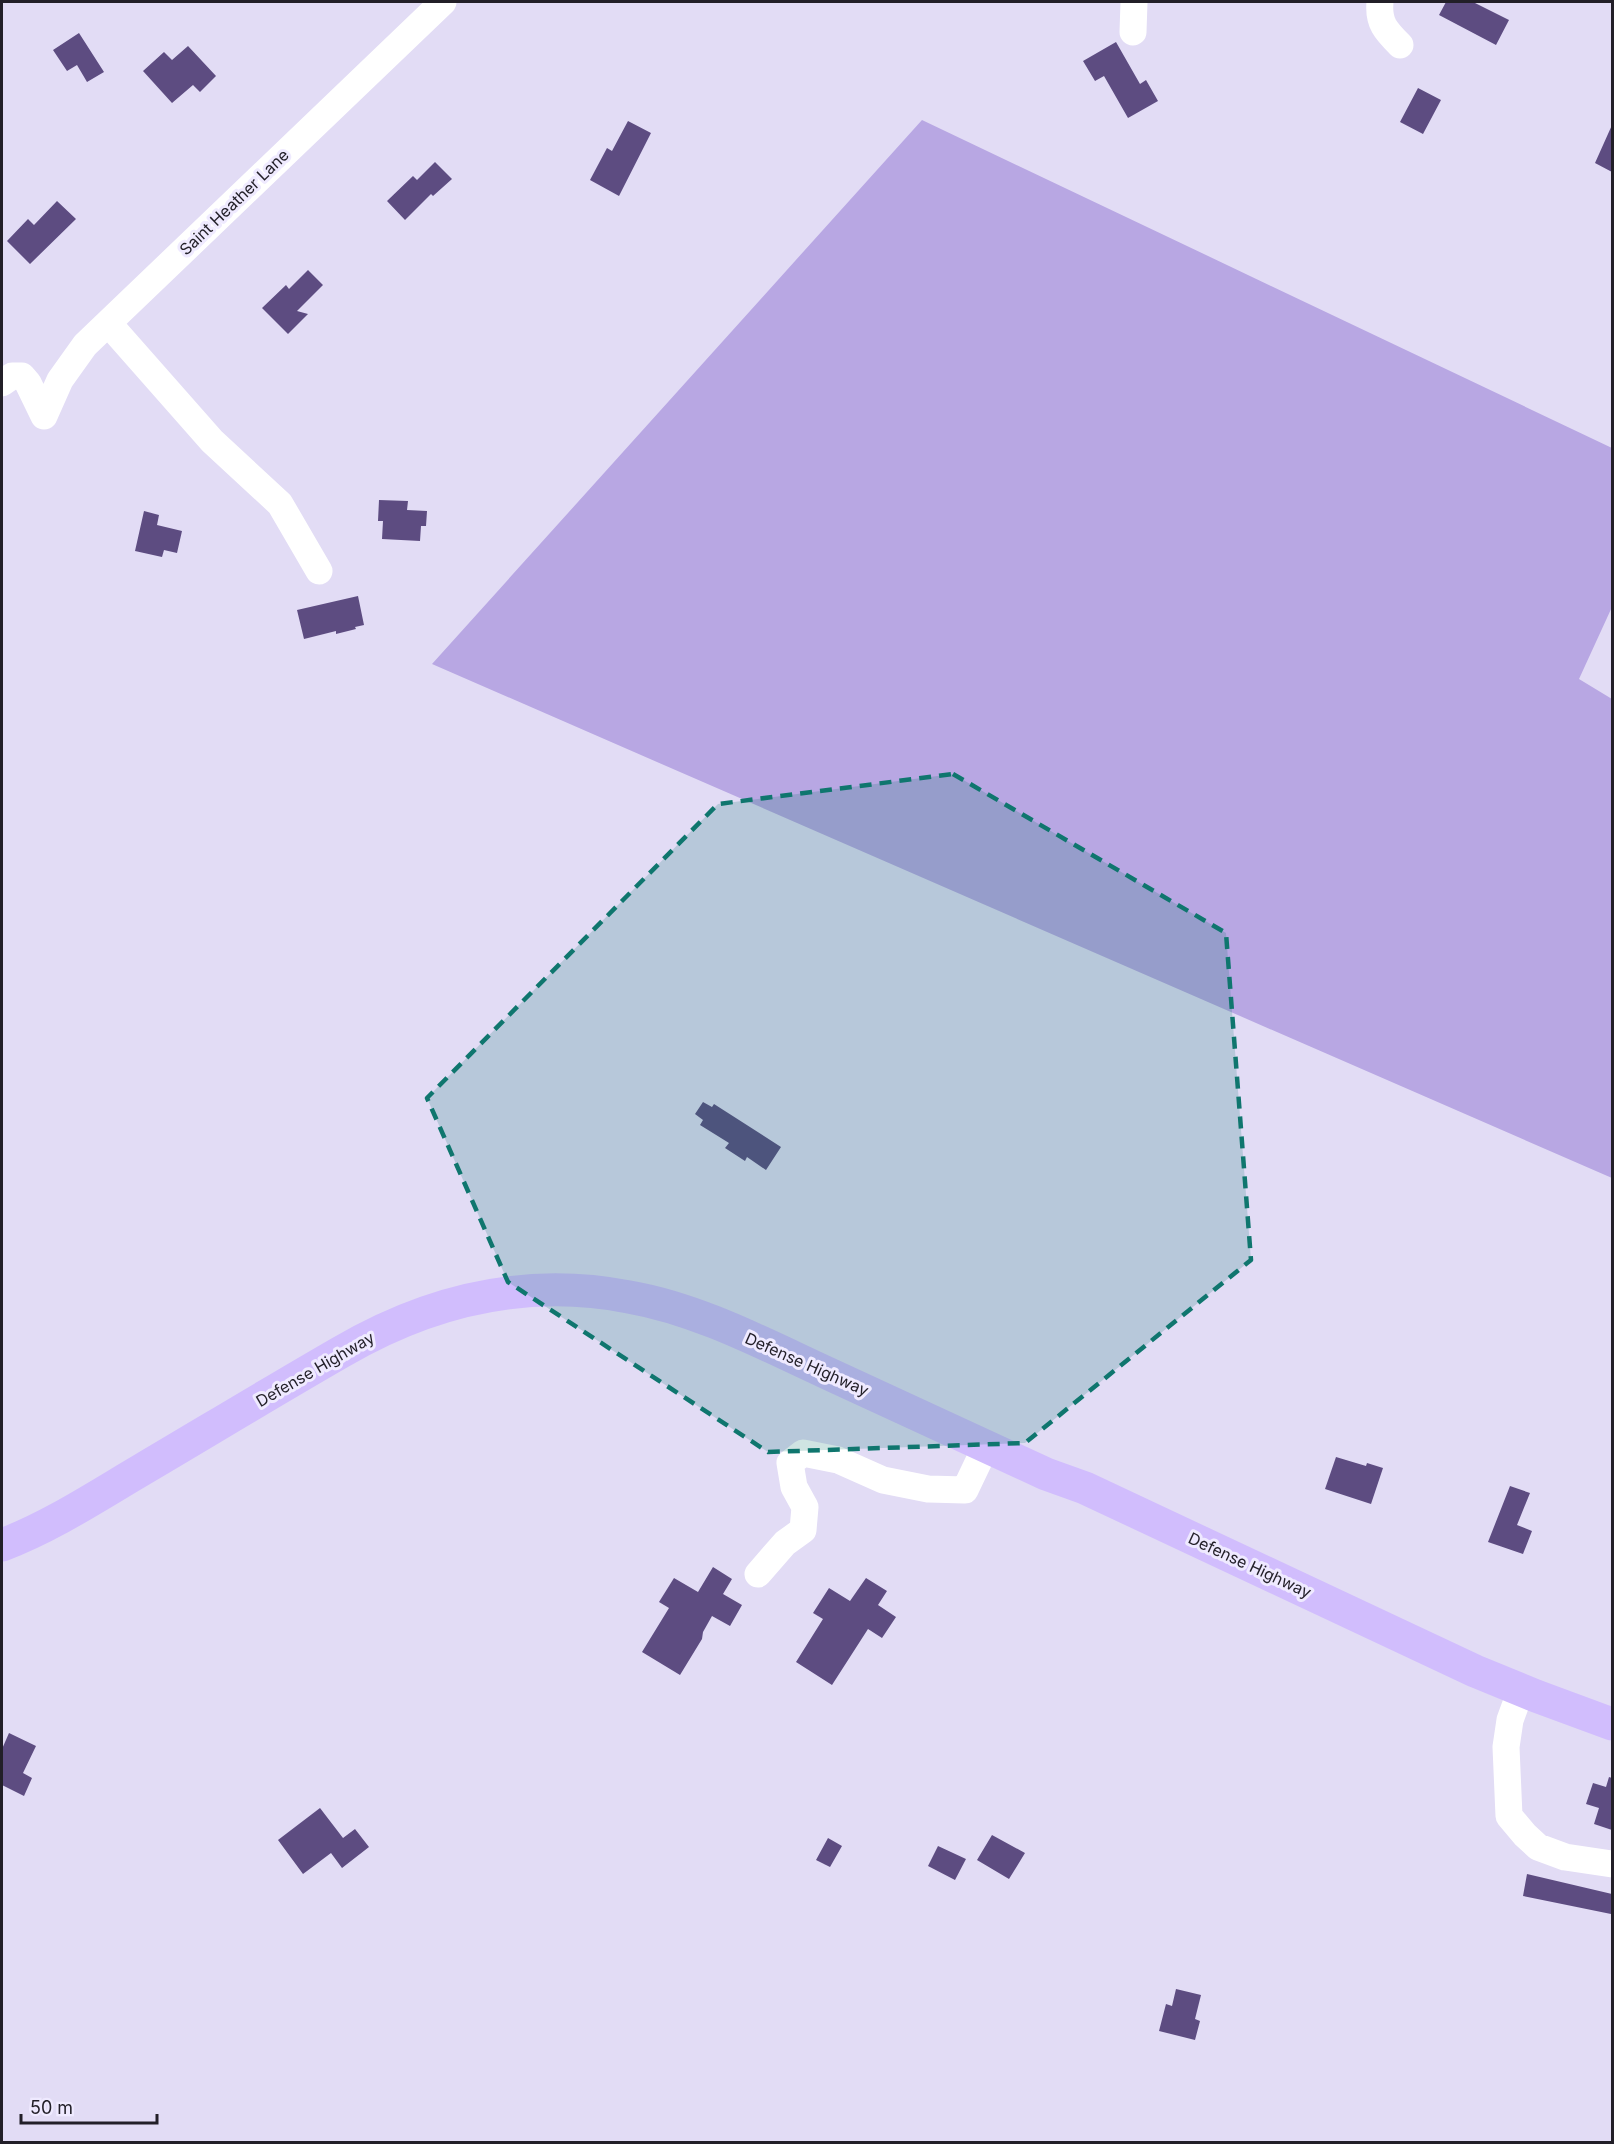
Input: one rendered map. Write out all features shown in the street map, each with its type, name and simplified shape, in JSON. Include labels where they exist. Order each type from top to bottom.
[{"type":"main road","name":"Defense Highway","points":[[2,1545],[67,1514],[344,1350],[414,1316],[489,1294],[549,1289],[589,1291],[629,1297],[664,1306],[766,1345],[1047,1474],[1085,1488],[1521,1690],[1612,1724]]},
{"type":"street","name":"Saint Heather Lane","points":[[2,383],[12,376],[22,376],[28,383],[44,416],[60,380],[85,345],[443,2]]},
{"type":"street","points":[[1133,32],[1134,2]]},
{"type":"street","points":[[1380,2],[1379,16],[1388,32],[1400,45]]},
{"type":"street","points":[[108,323],[212,441],[280,504],[319,572]]},
{"type":"street","points":[[758,1574],[785,1543],[803,1530],[805,1507],[794,1487],[790,1463],[803,1453],[838,1460],[883,1480],[928,1489],[965,1490],[986,1446]]},
{"type":"street","points":[[1521,1690],[1510,1720],[1506,1747],[1509,1816],[1538,1848],[1565,1857],[1612,1864]]},
{"type":"highlighted area","points":[[953,774],[1226,933],[1251,1260],[1025,1443],[768,1452],[508,1282],[427,1098],[718,804]]},
{"type":"shaded area","points":[[922,120],[1612,448],[1612,607],[1579,679],[1612,699],[1612,1178],[432,664]]},
{"type":"building","points":[[1446,2],[1473,2],[1509,20],[1496,45],[1439,15]]},
{"type":"building","points":[[79,33],[104,72],[87,82],[77,65],[67,71],[53,50]]},
{"type":"building","points":[[1116,42],[1140,84],[1146,80],[1158,101],[1128,118],[1104,76],[1095,81],[1083,61]]},
{"type":"building","points":[[188,46],[216,76],[200,92],[193,85],[172,103],[143,71],[164,52],[172,60]]},
{"type":"building","points":[[1418,88],[1441,100],[1423,134],[1400,122]]},
{"type":"building","points":[[628,121],[651,133],[619,196],[590,180],[607,148],[612,151]]},
{"type":"building","points":[[1612,125],[1612,172],[1595,163]]},
{"type":"building","points":[[435,162],[452,179],[433,196],[431,194],[405,220],[387,201],[413,176],[417,180]]},
{"type":"building","points":[[57,201],[76,219],[30,264],[7,241],[28,219],[34,225]]},
{"type":"building","points":[[308,270],[323,285],[297,311],[308,314],[288,334],[262,308],[286,285],[289,289]]},
{"type":"building","points":[[379,500],[408,501],[407,510],[427,511],[426,526],[421,526],[420,541],[382,539],[383,521],[378,521]]},
{"type":"building","points":[[144,511],[159,515],[157,525],[182,531],[177,553],[164,550],[162,557],[135,551]]},
{"type":"building","points":[[358,596],[364,625],[336,634],[336,631],[304,639],[297,610]]},
{"type":"building","points":[[703,1102],[712,1107],[714,1104],[781,1147],[766,1170],[747,1157],[745,1161],[725,1148],[729,1143],[700,1125],[703,1120],[695,1114]]},
{"type":"building","points":[[1336,1457],[1366,1466],[1367,1463],[1383,1468],[1371,1504],[1325,1489]]},
{"type":"building","points":[[1510,1486],[1530,1493],[1517,1525],[1532,1531],[1523,1554],[1488,1542]]},
{"type":"building","points":[[713,1567],[732,1579],[723,1594],[742,1605],[730,1626],[712,1616],[703,1632],[702,1639],[680,1675],[642,1652],[669,1608],[659,1602],[674,1578],[698,1592]]},
{"type":"building","points":[[866,1578],[887,1591],[878,1605],[896,1617],[882,1638],[868,1629],[832,1685],[796,1662],[823,1619],[813,1613],[829,1588],[850,1601]]},
{"type":"building","points":[[9,1733],[36,1746],[23,1773],[32,1778],[24,1796],[2,1785],[2,1749]]},
{"type":"building","points":[[1609,1777],[1612,1778],[1612,1830],[1594,1824],[1599,1808],[1586,1804],[1593,1783],[1606,1787]]},
{"type":"building","points":[[320,1808],[343,1838],[355,1829],[369,1847],[342,1868],[331,1853],[303,1874],[278,1840]]},
{"type":"building","points":[[992,1835],[1025,1853],[1009,1879],[977,1860]]},
{"type":"building","points":[[828,1838],[842,1846],[830,1867],[816,1860]]},
{"type":"building","points":[[938,1846],[966,1859],[955,1880],[928,1866]]},
{"type":"building","points":[[1527,1874],[1612,1894],[1611,1914],[1523,1896]]},
{"type":"building","points":[[1176,1989],[1201,1995],[1195,2019],[1200,2021],[1195,2040],[1159,2031],[1166,2004],[1172,2006]]}]
